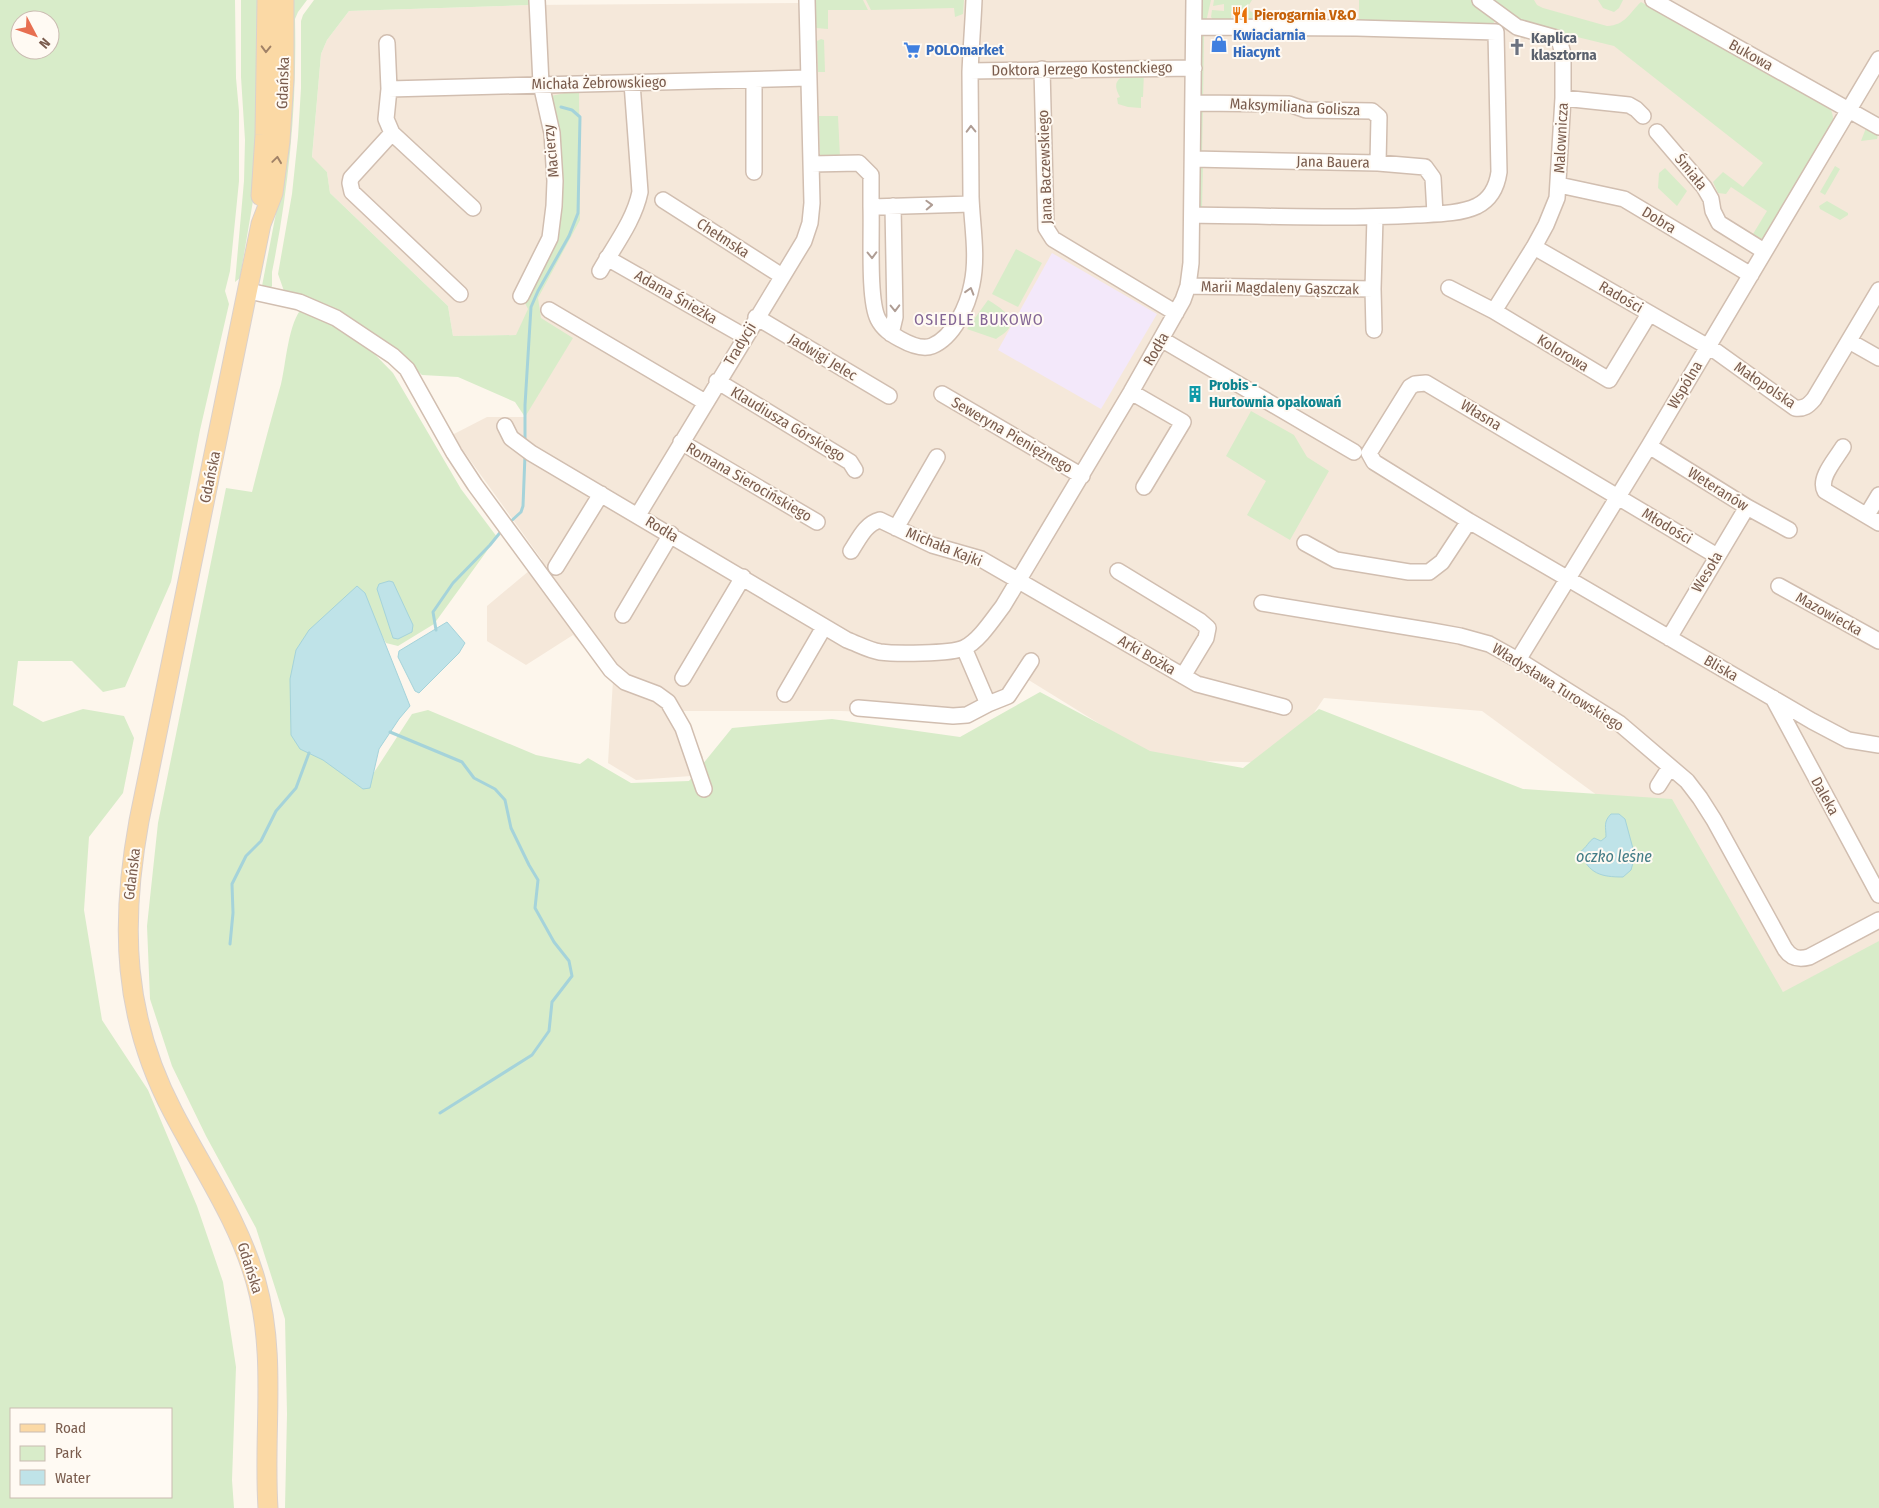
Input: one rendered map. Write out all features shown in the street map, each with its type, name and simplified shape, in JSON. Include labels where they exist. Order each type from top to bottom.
[{"type":"main road","name":"Gdańska","points":[[267,0],[266,129],[261,190],[261,224],[249,291],[138,829],[129,890],[127,939],[133,997],[141,1030],[156,1074],[173,1112],[225,1206],[251,1265],[259,1294],[265,1328],[268,1365],[268,1508]]},
{"type":"main road","name":"Gdańska","points":[[261,224],[273,193],[280,141],[284,79],[284,0]]},
{"type":"street","name":"Macierzy","points":[[521,296],[550,238],[554,206],[555,181],[552,133],[541,84],[537,0]]},
{"type":"street","name":"Tradycji","points":[[638,515],[744,336],[783,281],[804,240],[810,223],[812,203],[807,0]]},
{"type":"street","points":[[811,164],[859,163],[871,175],[874,309],[884,329],[891,334],[910,345],[932,346],[952,328],[966,304],[972,284],[974,263],[970,71],[974,0]]},
{"type":"street","name":"Rodła","points":[[505,426],[511,438],[524,448],[824,627],[866,648],[881,652],[945,651],[964,648],[988,626],[1018,582],[1162,339],[1176,314],[1188,286],[1191,263],[1194,0]]},
{"type":"street","name":"Malownicza","points":[[1480,0],[1517,27],[1550,36],[1560,43],[1563,54],[1563,98],[1557,198],[1534,247],[1494,311]]},
{"type":"street","name":"Bukowa","points":[[1653,0],[1879,126]]},
{"type":"street","points":[[1192,215],[1376,217],[1435,214],[1478,206],[1489,197],[1496,185],[1500,172],[1496,32],[1357,28],[1194,27]]},
{"type":"street","points":[[387,43],[389,89],[386,119],[392,134],[473,208]]},
{"type":"street","name":"Wspólna","points":[[1518,660],[1649,446],[1879,59]]},
{"type":"street","name":"Doktora Jerzego Kostenckiego","points":[[970,71],[1194,68]]},
{"type":"street","name":"Jana Baczewskiego","points":[[1042,69],[1046,228],[1053,239],[1176,314]]},
{"type":"street","name":"Michała Żebrowskiego","points":[[389,89],[808,78]]},
{"type":"street","points":[[754,80],[754,172]]},
{"type":"street","name":"Adama Śnieżka","points":[[632,82],[640,192],[630,221],[604,265],[744,336]]},
{"type":"street","points":[[1563,98],[1629,105],[1642,116]]},
{"type":"street","name":"Maksymiliana Golisza","points":[[1193,103],[1289,104],[1306,110],[1372,111],[1380,118],[1378,163]]},
{"type":"street","name":"Śmiała","points":[[1657,132],[1704,187],[1711,199],[1713,211],[1719,223],[1764,251]]},
{"type":"street","points":[[392,134],[352,178],[350,183],[352,192],[460,294]]},
{"type":"street","name":"Jana Bauera","points":[[1193,159],[1378,163],[1425,167],[1433,178],[1435,214]]},
{"type":"street","name":"Dobra","points":[[1559,185],[1624,199],[1751,274]]},
{"type":"street","name":"Chełmska","points":[[663,200],[783,281]]},
{"type":"street","points":[[871,207],[972,204]]},
{"type":"street","points":[[891,334],[895,317],[894,206]]},
{"type":"street","name":"Marii Magdaleny Gąszczak","points":[[1374,330],[1373,289],[1376,217]]},
{"type":"street","name":"Radości","points":[[1534,247],[1708,347]]},
{"type":"street","name":"Marii Magdaleny Gąszczak","points":[[1188,286],[1373,289]]},
{"type":"street","name":"Kolorowa","points":[[1449,288],[1494,311],[1609,380],[1649,314]]},
{"type":"street","name":"Małopolska","points":[[1708,347],[1789,405],[1802,409],[1809,406],[1814,400],[1879,290]]},
{"type":"street","points":[[249,291],[299,302],[336,318],[393,356],[407,369],[454,453],[475,485],[611,670],[625,682],[657,694],[668,702],[683,728],[704,789]]},
{"type":"street","points":[[549,310],[705,402]]},
{"type":"street","name":"Jadwigi Jelec","points":[[756,317],[889,396]]},
{"type":"street","name":"Bliska","points":[[1162,339],[1362,453],[1469,521],[1812,721],[1848,740],[1879,745]]},
{"type":"street","points":[[1849,341],[1879,358]]},
{"type":"street","name":"Klaudiusza Górskiego","points":[[718,382],[850,462],[855,470]]},
{"type":"street","name":"Własna","points":[[1362,453],[1410,387],[1415,384],[1426,383],[1617,496]]},
{"type":"street","points":[[1131,392],[1183,422],[1144,487]]},
{"type":"street","name":"Seweryna Pieniężnego","points":[[942,394],[1082,476]]},
{"type":"street","name":"Romana Sierocińskiego","points":[[681,442],[817,522]]},
{"type":"street","name":"Weteranów","points":[[1649,446],[1747,507],[1789,530]]},
{"type":"street","points":[[1843,447],[1824,478],[1823,487],[1825,491],[1873,519],[1879,495]]},
{"type":"street","name":"Michała Kajki","points":[[896,528],[937,457]]},
{"type":"street","points":[[556,567],[601,494]]},
{"type":"street","name":"Młodości","points":[[1617,496],[1717,556]]},
{"type":"street","name":"Wesoła","points":[[1669,638],[1747,507]]},
{"type":"street","name":"Michała Kajki","points":[[851,551],[867,527],[873,522],[880,520],[932,545],[980,560],[1018,582]]},
{"type":"street","points":[[1305,543],[1336,560],[1409,572],[1429,572],[1442,562],[1469,521]]},
{"type":"street","points":[[623,615],[671,534]]},
{"type":"street","points":[[1118,571],[1200,621],[1208,628],[1206,638],[1183,676]]},
{"type":"street","points":[[683,678],[743,577]]},
{"type":"street","name":"Arki Bożka","points":[[1018,582],[1197,684],[1284,708]]},
{"type":"street","name":"Mazowiecka","points":[[1779,586],[1879,641]]},
{"type":"street","name":"Władysława Turowskiego","points":[[1262,603],[1460,636],[1489,644],[1619,723],[1687,782],[1714,820],[1788,954],[1794,958],[1802,959],[1809,957],[1879,920]]},
{"type":"street","points":[[785,694],[824,627]]},
{"type":"street","points":[[964,648],[988,704]]},
{"type":"street","points":[[858,708],[953,716],[967,715],[1008,696],[1031,661]]},
{"type":"street","name":"Daleka","points":[[1772,697],[1879,895]]},
{"type":"street","points":[[1794,739],[1800,727],[1812,721]]},
{"type":"street","points":[[1658,786],[1670,767]]},
{"type":"shaded area","points":[[853,0],[1879,0],[1879,968],[1800,1014],[1676,853],[1482,711],[1324,698],[1280,763],[1158,760],[1027,679],[972,716],[841,711],[683,711],[703,757],[691,776],[636,780],[608,763],[613,680],[573,635],[526,665],[487,641],[487,606],[542,560],[452,435],[487,417],[525,417],[516,335],[453,336],[448,306],[330,193],[327,172],[312,158],[321,54],[327,40],[349,11],[529,5],[799,3],[852,7]]},
{"type":"shaded area","points":[[1052,253],[1157,314],[1101,409],[998,350]]},
{"type":"green space","points":[[0,0],[235,0],[236,78],[239,111],[239,181],[230,271],[225,291],[229,304],[200,430],[171,582],[125,687],[103,692],[72,661],[18,661],[13,705],[43,722],[83,709],[124,716],[134,738],[123,793],[89,837],[84,910],[102,1020],[148,1090],[197,1206],[223,1282],[236,1367],[232,1480],[234,1508],[0,1508]]},
{"type":"green space","points":[[241,0],[261,0],[255,189],[240,278],[235,282],[244,181],[245,140],[241,77]]},
{"type":"green space","points":[[294,0],[307,0],[295,19],[295,83],[291,146],[272,272],[272,286],[270,289],[263,289],[262,286],[280,192]]},
{"type":"green space","points":[[314,0],[529,0],[529,5],[349,11],[327,40],[321,54],[312,157],[327,172],[330,193],[448,306],[453,336],[516,335],[528,309],[524,301],[555,242],[562,198],[551,96],[579,90],[580,220],[538,298],[541,318],[573,338],[525,417],[515,402],[458,377],[422,375],[400,355],[284,291],[278,274],[292,194],[298,137],[301,88],[301,21]]},
{"type":"green space","points":[[815,0],[863,0],[868,10],[828,10],[828,29],[816,28]]},
{"type":"green space","points":[[866,0],[964,0],[963,14],[955,17],[954,8],[871,10]]},
{"type":"green space","points":[[1199,0],[1211,0],[1206,22],[1200,17]]},
{"type":"green space","points":[[1214,0],[1252,0],[1249,5],[1250,11],[1259,16],[1259,22],[1241,23],[1243,11],[1231,11],[1231,23],[1216,23],[1211,17],[1212,10],[1224,11],[1224,4],[1213,6]]},
{"type":"green space","points":[[1359,0],[1473,0],[1496,18],[1493,24],[1359,24]]},
{"type":"green space","points":[[1487,0],[1534,0],[1537,5],[1543,8],[1607,26],[1623,21],[1641,2],[1820,100],[1831,110],[1833,124],[1764,240],[1753,234],[1767,211],[1731,187],[1726,194],[1718,193],[1713,182],[1723,172],[1743,187],[1763,163],[1614,46],[1516,22]]},
{"type":"green space","points":[[1598,0],[1623,0],[1619,8],[1614,12],[1603,8]]},
{"type":"green space","points":[[1204,33],[1203,101],[1198,97],[1199,37]]},
{"type":"green space","points":[[824,40],[825,72],[818,72],[817,41]]},
{"type":"green space","points":[[1144,72],[1141,108],[1118,104],[1117,98],[1120,97],[1116,84],[1118,80],[1133,73]]},
{"type":"green space","points":[[1203,106],[1202,155],[1199,153],[1198,109]]},
{"type":"green space","points":[[819,116],[838,116],[840,157],[820,158]]},
{"type":"green space","points":[[1866,128],[1878,135],[1877,139],[1861,141]]},
{"type":"green space","points":[[1203,163],[1202,209],[1199,205],[1198,168]]},
{"type":"green space","points":[[1835,166],[1840,169],[1825,195],[1820,192]]},
{"type":"green space","points":[[1665,168],[1687,191],[1677,206],[1658,188],[1659,173]]},
{"type":"green space","points":[[1827,201],[1848,213],[1848,215],[1840,220],[1820,209],[1819,206]]},
{"type":"green space","points":[[1016,249],[1042,263],[1018,307],[992,294]]},
{"type":"green space","points":[[988,300],[1004,311],[1010,323],[1009,328],[996,339],[967,329]]},
{"type":"green space","points":[[303,307],[352,331],[393,373],[461,489],[497,537],[434,624],[398,646],[386,643],[358,593],[371,777],[412,714],[428,710],[536,755],[580,764],[588,758],[631,783],[689,781],[732,728],[832,719],[960,737],[1040,692],[1150,751],[1243,768],[1319,709],[1523,789],[1672,799],[1783,992],[1879,941],[1879,1508],[285,1508],[287,1414],[285,1319],[256,1228],[206,1136],[172,1066],[150,999],[147,926],[158,823],[226,488],[252,492],[281,384],[291,333],[298,314]]},
{"type":"green space","points":[[1251,411],[1294,435],[1307,457],[1329,471],[1290,540],[1247,515],[1266,481],[1226,456]]},
{"type":"water","points":[[389,581],[393,582],[413,625],[412,632],[398,639],[393,638],[377,589],[379,584]]},
{"type":"water","points":[[357,586],[365,593],[410,706],[379,749],[370,788],[363,789],[323,760],[300,749],[291,735],[290,679],[296,650],[309,630]]},
{"type":"water","points":[[447,622],[465,643],[459,653],[419,693],[415,691],[398,657],[399,651]]},
{"type":"water","name":"oczko leśne","points":[[1611,814],[1619,814],[1625,819],[1635,856],[1631,870],[1623,877],[1597,873],[1587,865],[1580,852],[1594,838],[1601,841],[1606,837],[1606,822]]},
{"type":"waterway","points":[[525,443],[525,405],[531,307],[569,236],[578,213],[580,117],[572,110],[561,107]]},
{"type":"waterway","points":[[509,523],[521,512],[523,506],[525,455]]},
{"type":"waterway","points":[[436,630],[433,612],[453,583],[503,529]]},
{"type":"waterway","points":[[390,732],[462,762],[474,778],[495,789],[505,800],[511,828],[538,880],[535,908],[554,942],[569,961],[572,976],[552,1002],[549,1031],[532,1055],[440,1113]]},
{"type":"waterway","points":[[230,944],[233,913],[232,884],[246,856],[261,841],[276,811],[296,788],[309,753]]},
{"type":"place","name":"Pierogarnia V&O","points":[[1240,15]]},
{"type":"place","name":"Kwiaciarnia Hiacynt","points":[[1219,44]]},
{"type":"place","name":"Kaplica klasztorna","points":[[1517,47]]},
{"type":"place","name":"POLOmarket","points":[[912,50]]},
{"type":"place","name":"Probis - Hurtownia opakowań","points":[[1195,394]]},
{"type":"district","name":"OSIEDLE BUKOWO","points":[[979,319]]}]
